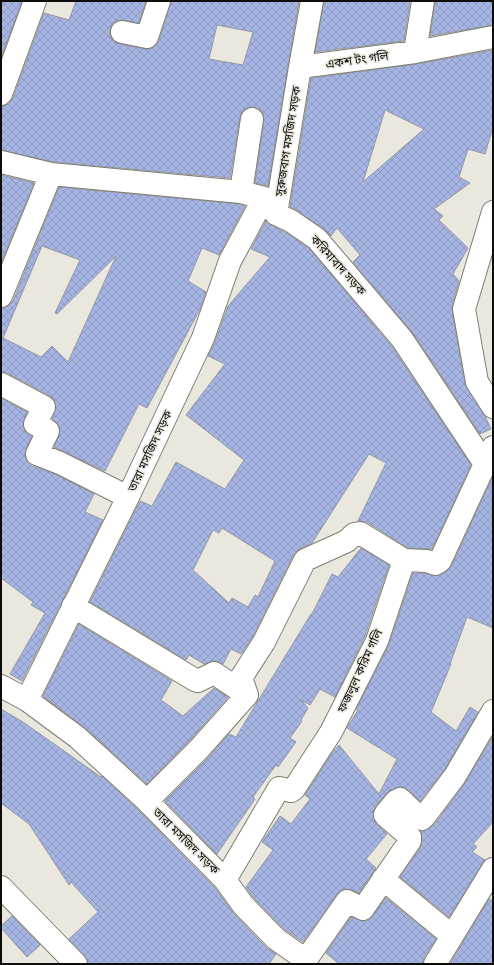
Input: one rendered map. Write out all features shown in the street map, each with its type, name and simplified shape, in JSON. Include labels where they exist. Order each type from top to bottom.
[{"type":"street","points":[[1,94],[36,1]]},
{"type":"street","points":[[122,32],[147,36],[159,1]]},
{"type":"street","name":"সুরুজবাগ মসজিদ সড়ক","points":[[270,206],[300,67],[312,1]]},
{"type":"street","points":[[415,52],[423,1]]},
{"type":"street","name":"একশ টং গলি","points":[[300,67],[415,52],[493,37]]},
{"type":"street","points":[[242,192],[252,119]]},
{"type":"street","name":"করিমাবাদ সড়ক","points":[[1,162],[51,174],[242,192],[270,206],[317,239],[402,339],[489,455]]},
{"type":"street","points":[[1,296],[51,174]]},
{"type":"street","name":"তারা মসজিদ সড়ক","points":[[27,700],[128,497],[203,338],[230,261],[270,206]]},
{"type":"street","points":[[493,212],[464,309],[477,382],[493,407]]},
{"type":"street","points":[[1,384],[44,407],[35,424],[48,431],[37,454],[60,463],[128,497]]},
{"type":"street","points":[[247,695],[241,678],[264,642],[305,560],[347,541],[354,534],[360,533],[404,560],[427,561],[435,564],[440,562],[489,455]]},
{"type":"street","name":"ফজলুল করিম গলি","points":[[225,880],[279,788],[291,791],[294,789],[331,732],[377,641],[404,560]]},
{"type":"street","points":[[73,606],[195,680],[198,681],[214,673],[247,695]]},
{"type":"street","name":"তারা মসজিদ সড়ক","points":[[1,686],[27,700],[77,737],[147,801],[225,880],[243,905],[276,939],[304,962]]},
{"type":"street","name":"তারা মসজিদ সড়ক","points":[[147,801],[199,749],[247,695]]},
{"type":"street","points":[[304,962],[346,903],[349,902],[362,909],[410,839],[410,837],[386,815],[386,813],[396,801],[400,799],[420,818],[424,818],[455,776],[493,711]]},
{"type":"street","points":[[435,964],[493,869]]},
{"type":"street","points":[[383,879],[452,936]]},
{"type":"street","points":[[1,887],[76,964]]},
{"type":"building","points":[[1,1],[22,1],[1,58]]},
{"type":"building","points":[[76,1],[146,1],[139,23],[118,20],[112,24],[110,36],[114,42],[120,44],[150,49],[159,41],[171,1],[299,1],[268,186],[255,183],[264,120],[263,114],[260,110],[253,107],[247,108],[242,112],[240,117],[230,178],[53,162],[1,150],[1,106],[9,104],[13,98],[44,13],[69,20]],"holes":[[[217,25],[253,32],[243,65],[209,59]]]},
{"type":"building","points":[[324,1],[410,1],[404,41],[315,52]]},
{"type":"building","points":[[435,1],[493,1],[493,25],[430,36]]},
{"type":"building","points":[[493,50],[493,127],[485,154],[468,149],[459,177],[470,183],[434,209],[443,216],[439,220],[468,248],[453,274],[459,281],[452,305],[452,311],[465,384],[485,416],[491,429],[480,434],[412,332],[353,262],[360,255],[337,228],[331,236],[324,229],[290,207],[311,78],[417,64]],"holes":[[[385,110],[424,129],[363,182]]]},
{"type":"building","points":[[1,175],[34,183],[1,263]]},
{"type":"building","points":[[59,187],[239,204],[245,206],[219,255],[202,248],[188,281],[206,292],[199,311],[147,408],[139,404],[105,471],[54,447],[60,431],[58,424],[52,419],[56,407],[54,400],[50,396],[7,373],[1,372],[1,308],[8,306],[13,301]],"holes":[[[42,246],[80,260],[55,313],[57,314],[116,256],[68,362],[52,346],[41,357],[3,338]]]},
{"type":"building","points":[[266,221],[309,248],[392,347],[471,465],[432,549],[408,548],[367,522],[358,521],[386,463],[369,454],[312,543],[294,554],[253,636],[241,654],[231,649],[223,664],[214,661],[204,664],[189,655],[186,660],[90,602],[140,501],[152,506],[176,462],[225,489],[244,460],[186,415],[225,364],[208,356],[215,342],[228,306],[270,257],[251,249]],"holes":[[[222,528],[275,561],[258,597],[255,595],[248,607],[232,598],[229,603],[193,570],[213,530],[219,533]]]},
{"type":"building","points":[[1,398],[27,412],[23,424],[25,431],[32,436],[26,449],[25,455],[27,462],[32,466],[55,474],[94,494],[85,512],[103,520],[22,681],[10,674],[45,613],[31,605],[33,602],[1,578]]},
{"type":"building","points":[[492,478],[493,628],[467,617],[451,664],[431,712],[456,731],[470,707],[478,712],[445,769],[420,801],[409,790],[401,787],[390,790],[376,805],[373,817],[376,824],[387,834],[366,859],[376,868],[359,893],[347,889],[341,890],[337,894],[303,942],[284,929],[253,897],[246,887],[273,850],[262,842],[280,816],[291,824],[310,799],[305,795],[332,753],[339,745],[379,794],[397,759],[347,728],[358,710],[356,709],[388,647],[413,573],[424,573],[436,576],[446,572],[451,567]]},
{"type":"building","points":[[361,548],[389,565],[365,636],[335,697],[320,689],[310,705],[301,700],[308,708],[301,720],[302,721],[290,738],[296,742],[278,767],[276,765],[253,797],[255,799],[217,854],[165,801],[208,758],[229,734],[236,737],[312,614],[332,574],[338,577]]},
{"type":"building","points":[[79,624],[172,681],[161,700],[183,716],[214,688],[228,697],[190,740],[147,784],[85,728],[43,696]]},
{"type":"building","points":[[1,709],[23,722],[101,777],[102,776],[138,810],[215,888],[234,914],[267,948],[276,954],[269,964],[88,964],[85,956],[69,939],[98,912],[71,882],[69,885],[29,824],[1,803]]},
{"type":"building","points":[[493,736],[493,822],[473,844],[477,847],[472,852],[485,860],[449,917],[400,877],[420,848],[422,841],[421,831],[424,831],[434,825],[465,783]]},
{"type":"building","points":[[386,898],[436,939],[424,957],[423,964],[339,964],[326,953],[351,917],[363,921],[369,920]]},
{"type":"building","points":[[489,899],[493,901],[493,964],[450,964]]},
{"type":"building","points":[[12,916],[40,945],[27,957],[1,928],[1,926]]}]
